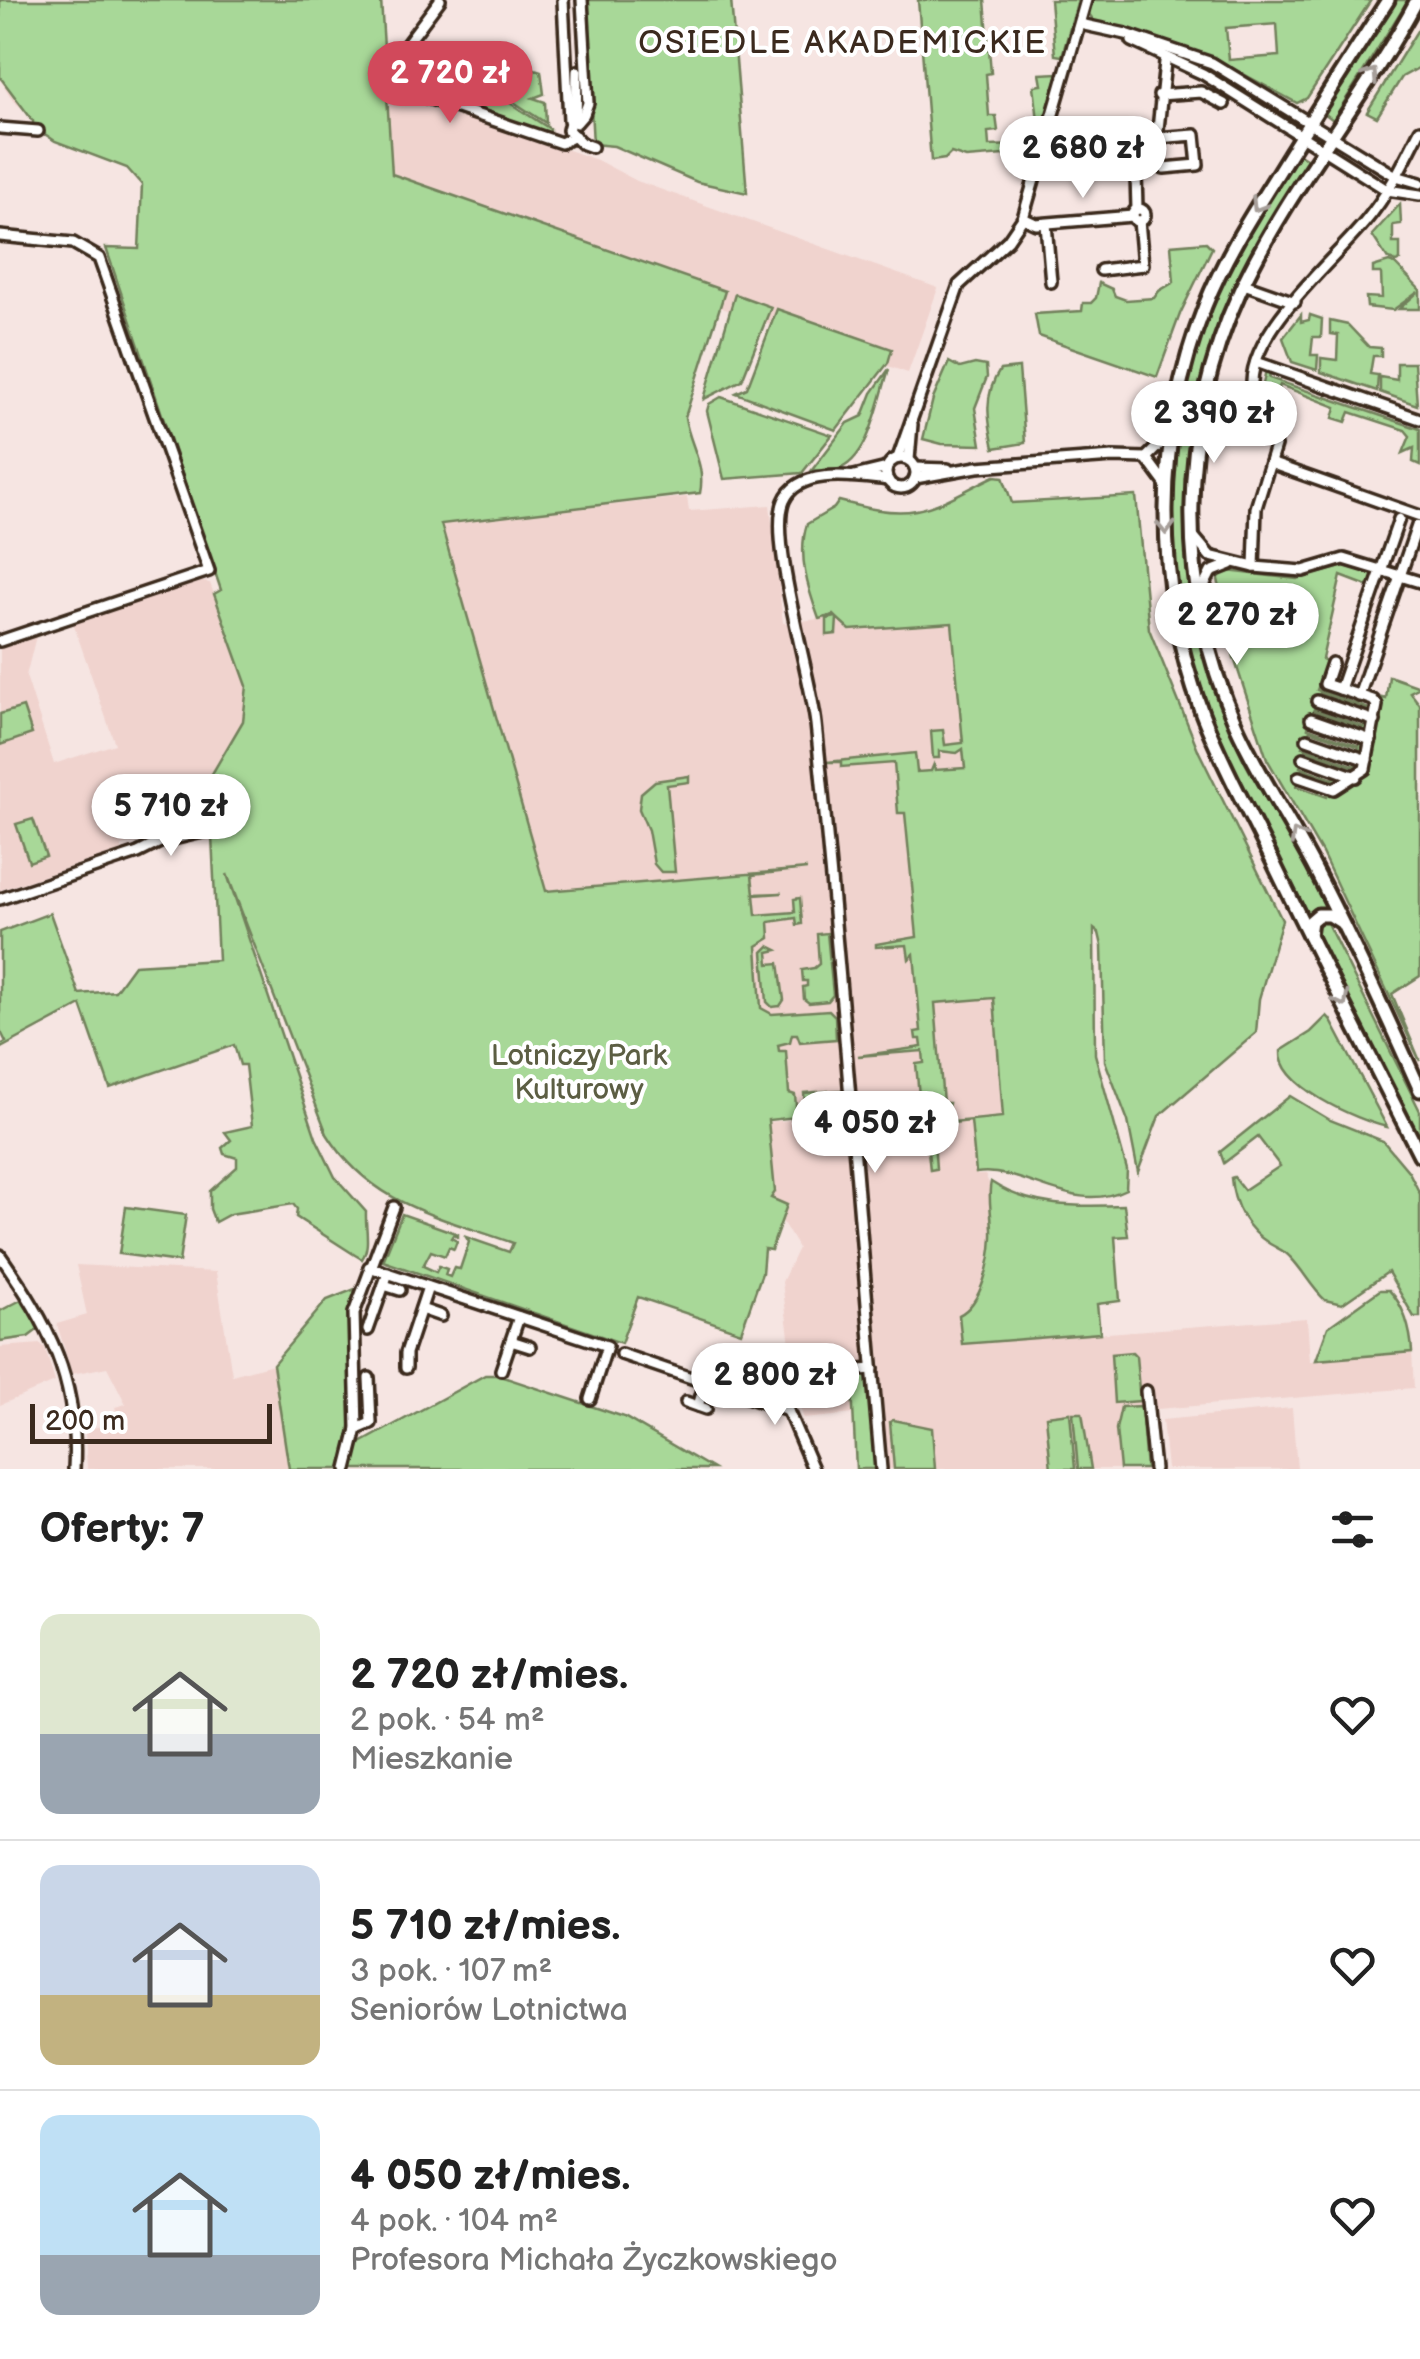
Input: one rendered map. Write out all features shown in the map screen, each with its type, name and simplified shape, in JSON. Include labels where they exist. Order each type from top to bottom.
[{"type":"main road","points":[[1388,0],[1220,272],[1195,333],[1171,431],[1166,485],[1167,560],[1173,606],[1193,686],[1213,738],[1420,1155]]},
{"type":"main road","points":[[1417,0],[1244,284],[1221,338],[1205,395],[1194,464],[1192,534],[1198,599],[1234,722],[1341,922],[1420,1090]]},
{"type":"main road","points":[[1309,935],[1311,921],[1318,915],[1330,915],[1341,922]]},
{"type":"street","points":[[440,0],[391,64],[392,86],[562,143],[574,136]]},
{"type":"street","points":[[563,0],[574,136]]},
{"type":"street","points":[[573,121],[586,112],[588,103],[582,0]]},
{"type":"street","points":[[851,477],[888,480],[900,488],[910,485],[912,422],[959,285],[1008,240],[1024,218],[1086,0]]},
{"type":"street","points":[[1080,24],[1180,50],[1212,63],[1396,176],[1420,182]]},
{"type":"street","points":[[1116,33],[1203,74],[1387,190],[1420,196]]},
{"type":"street","points":[[1101,270],[1143,265],[1136,215],[1136,174],[1152,164],[1165,62]]},
{"type":"street","points":[[573,121],[578,104],[577,71]]},
{"type":"street","points":[[1159,94],[1201,92],[1224,104]]},
{"type":"street","points":[[0,128],[38,132]]},
{"type":"street","points":[[1254,568],[1253,523],[1276,443],[1254,397],[1256,362],[1267,339],[1295,302],[1366,222],[1420,130]]},
{"type":"street","points":[[1152,164],[1162,168],[1198,165],[1195,135],[1156,138]]},
{"type":"street","points":[[574,136],[592,148]]},
{"type":"street","points":[[1024,218],[1033,224],[1046,224],[1136,215]]},
{"type":"street","points":[[1046,224],[1051,282]]},
{"type":"street","points":[[0,236],[73,244],[99,258],[209,571],[0,641]]},
{"type":"street","points":[[1244,284],[1295,302]]},
{"type":"street","points":[[1256,362],[1420,419]]},
{"type":"street","points":[[882,1469],[816,719],[790,597],[781,518],[787,496],[802,482],[851,477],[887,468],[950,470],[1146,458],[1165,442],[1171,431]]},
{"type":"street","points":[[1146,458],[1166,485]]},
{"type":"street","points":[[1270,464],[1419,521],[1358,696]]},
{"type":"street","points":[[887,468],[888,480]]},
{"type":"street","points":[[1340,689],[1399,519]]},
{"type":"street","points":[[1192,534],[1207,554],[1254,568],[1303,571],[1344,559],[1420,582]]},
{"type":"street","points":[[1198,599],[1214,569],[1238,564]]},
{"type":"street","points":[[1299,778],[1334,789],[1364,771],[1376,703],[1325,684],[1332,663]]},
{"type":"street","points":[[1317,701],[1374,721]]},
{"type":"street","points":[[1311,719],[1371,740]]},
{"type":"street","points":[[1307,739],[1367,760]]},
{"type":"street","points":[[1303,758],[1356,777]]},
{"type":"street","points":[[0,899],[138,854],[160,842],[211,830]]},
{"type":"street","points":[[346,1469],[357,1429],[354,1313],[394,1207]]},
{"type":"street","points":[[0,1254],[52,1335],[72,1410],[74,1469]]},
{"type":"street","points":[[369,1267],[606,1346],[590,1399]]},
{"type":"street","points":[[368,1330],[388,1274]]},
{"type":"street","points":[[384,1285],[400,1290]]},
{"type":"street","points":[[406,1368],[406,1353],[428,1287]]},
{"type":"street","points":[[421,1309],[440,1316]]},
{"type":"street","points":[[502,1370],[518,1317]]},
{"type":"street","points":[[511,1340],[530,1347]]},
{"type":"street","points":[[620,1354],[788,1411]]},
{"type":"street","points":[[812,1469],[788,1411],[782,1376],[872,1368]]},
{"type":"street","points":[[357,1429],[371,1423],[369,1378]]},
{"type":"street","points":[[686,1402],[702,1408],[705,1383]]},
{"type":"street","points":[[1146,1391],[1154,1469]]},
{"type":"shaded area","points":[[0,0],[381,0],[387,88],[597,160],[637,181],[938,288],[908,373],[607,268],[155,193],[131,165],[58,136],[13,101],[0,79]]},
{"type":"shaded area","points":[[687,497],[689,511],[770,505],[783,623],[837,617],[953,622],[995,997],[1004,1117],[973,1123],[977,1175],[985,1175],[989,1183],[992,1239],[982,1284],[975,1301],[964,1313],[962,1344],[1307,1318],[1310,1361],[1412,1353],[1414,1388],[1145,1410],[1148,1469],[886,1469],[880,1406],[854,1414],[804,1419],[797,1399],[782,1282],[798,1248],[769,1199],[769,1122],[836,1116],[842,1126],[851,1126],[853,1113],[768,1120],[746,874],[546,891],[441,523]]},
{"type":"shaded area","points":[[196,581],[210,583],[247,686],[244,721],[200,796],[202,804],[163,818],[168,835],[165,832],[121,846],[122,850],[0,890],[0,648],[36,636],[26,676],[54,764],[115,744],[73,623]]},
{"type":"shaded area","points":[[76,1265],[216,1272],[232,1375],[273,1364],[289,1469],[87,1469],[85,1430],[109,1424],[108,1420],[118,1417],[115,1407],[126,1404],[107,1367],[72,1374],[57,1324],[87,1315]]},
{"type":"shaded area","points":[[41,1344],[55,1382],[0,1405],[0,1347]]},
{"type":"shaded area","points":[[1292,1408],[1297,1469],[1167,1469],[1162,1420]]},
{"type":"green space","name":"Lotniczy Park Kulturowy","points":[[0,0],[381,0],[392,174],[725,291],[685,417],[699,464],[700,493],[441,524],[546,891],[807,869],[752,875],[754,894],[782,893],[754,895],[756,915],[795,912],[794,899],[800,898],[802,924],[797,925],[796,918],[769,922],[770,938],[757,946],[761,1008],[772,1014],[829,1010],[835,1016],[836,1039],[800,1042],[797,1034],[792,1034],[790,1042],[778,1045],[779,1051],[786,1051],[789,1093],[795,1095],[797,1117],[768,1120],[775,1192],[771,1198],[787,1205],[771,1250],[764,1249],[762,1273],[741,1332],[638,1297],[621,1343],[383,1261],[402,1214],[458,1234],[451,1238],[457,1241],[454,1249],[449,1247],[445,1256],[431,1251],[423,1266],[436,1272],[439,1266],[447,1269],[445,1275],[450,1277],[454,1268],[460,1269],[469,1242],[466,1237],[509,1252],[513,1243],[408,1205],[385,1193],[345,1158],[327,1134],[227,874],[316,1138],[335,1177],[366,1212],[367,1243],[362,1259],[296,1217],[293,1204],[230,1214],[215,1222],[210,1191],[237,1167],[237,1158],[224,1154],[222,1148],[231,1140],[225,1132],[252,1126],[245,1065],[240,1065],[234,1045],[110,1088],[81,1005],[1,1048],[6,1042],[0,1030],[0,932],[50,913],[79,994],[115,991],[134,965],[218,960],[212,836],[199,796],[243,721],[247,686],[214,594],[221,590],[106,248],[139,249],[142,185],[127,168],[55,141],[33,126],[0,77]]},
{"type":"green space","points":[[585,0],[731,0],[747,193],[697,182],[614,146],[593,144]]},
{"type":"green space","points":[[918,0],[985,0],[991,73],[986,74],[989,116],[996,116],[998,131],[988,132],[989,146],[1018,145],[1030,153],[966,158],[951,153],[945,159],[931,161]]},
{"type":"green space","points":[[1050,0],[1078,0],[1062,56],[1055,55]]},
{"type":"green space","points":[[1091,0],[1371,0],[1307,98],[1297,103],[1219,61],[1095,22],[1089,14]],"holes":[[[1277,24],[1279,56],[1229,60],[1226,28]]]},
{"type":"green space","points":[[1396,0],[1408,0],[1333,120],[1324,113]]},
{"type":"green space","points":[[1420,26],[1420,67],[1402,77],[1377,117],[1367,112]]},
{"type":"green space","points":[[410,61],[474,80],[550,129],[550,137],[430,96],[433,86],[401,75]]},
{"type":"green space","points":[[508,61],[541,71],[544,94],[533,98],[545,102],[546,123],[466,71],[493,73],[496,87],[496,76],[519,94],[489,63],[505,68]]},
{"type":"green space","points":[[1058,73],[1040,138],[1034,86],[1042,85],[1040,74]]},
{"type":"green space","points":[[1298,153],[1309,160],[1243,268],[1213,341],[1197,400],[1188,459],[1186,518],[1200,636],[1217,693],[1246,765],[1328,911],[1309,917],[1241,781],[1205,698],[1177,588],[1172,531],[1180,418],[1193,362],[1235,257]]},
{"type":"green space","points":[[1400,204],[1401,224],[1393,225],[1393,243],[1400,243],[1400,260],[1396,262],[1387,258],[1372,235]]},
{"type":"green space","points":[[1206,242],[1212,248],[1180,314],[1157,377],[1039,336],[1035,314],[1082,311],[1083,303],[1096,298],[1099,283],[1126,300],[1154,298],[1174,282],[1171,245]]},
{"type":"green space","points":[[1389,262],[1420,290],[1420,309],[1399,309],[1418,292],[1393,310],[1367,307],[1366,297],[1382,298],[1381,273],[1373,273],[1373,267]]},
{"type":"green space","points":[[735,294],[771,307],[742,380],[704,399]]},
{"type":"green space","points":[[777,309],[892,349],[888,363],[836,430],[736,393],[747,388]]},
{"type":"green space","points":[[1301,315],[1301,322],[1309,320],[1310,315],[1322,319],[1321,337],[1313,337],[1311,355],[1318,355],[1317,370],[1292,362],[1283,338]]},
{"type":"green space","points":[[1330,321],[1348,325],[1369,347],[1381,348],[1381,356],[1373,356],[1370,374],[1378,375],[1377,391],[1321,372],[1321,358],[1337,360],[1338,335],[1330,334]]},
{"type":"green space","points":[[949,362],[960,368],[986,366],[987,377],[975,408],[981,445],[942,444],[923,439],[933,399]]},
{"type":"green space","points":[[1397,363],[1414,363],[1417,405],[1380,392],[1380,377],[1397,380]]},
{"type":"green space","points":[[1019,368],[1025,443],[994,448],[989,418],[991,389],[1000,370]]},
{"type":"green space","points":[[889,369],[872,427],[857,454],[836,470],[812,470],[848,423],[863,416],[872,393]]},
{"type":"green space","points":[[1266,370],[1269,378],[1420,429],[1420,465],[1413,462],[1414,448],[1403,453],[1410,436],[1405,430],[1350,412],[1346,422],[1333,418],[1336,407],[1280,385],[1271,408],[1264,405],[1260,397]]},
{"type":"green space","points":[[721,397],[832,435],[802,473],[724,479],[707,411],[709,404]]},
{"type":"green space","points":[[995,476],[1003,477],[1012,503],[1136,496],[1149,629],[1199,752],[1282,920],[1259,999],[1256,1033],[1159,1116],[1138,1172],[1128,1121],[1105,1061],[1102,946],[1094,929],[1095,1054],[1127,1170],[1126,1189],[1087,1197],[1013,1176],[976,1173],[971,1121],[933,1125],[936,1169],[930,1170],[926,1131],[870,1136],[861,1131],[1003,1117],[994,998],[935,1003],[947,1112],[908,1116],[914,1113],[914,1107],[920,1106],[916,1064],[924,1063],[923,1051],[858,1056],[922,1047],[915,1032],[921,1031],[914,954],[909,959],[907,945],[876,947],[917,937],[905,813],[898,813],[894,763],[841,767],[841,762],[827,762],[915,753],[917,772],[931,771],[934,764],[935,770],[965,768],[963,749],[957,753],[939,751],[939,758],[933,758],[931,731],[943,730],[945,745],[963,743],[952,623],[850,630],[837,618],[836,634],[827,635],[827,619],[836,617],[819,619],[811,596],[804,560],[807,524],[839,501],[887,511],[916,510],[947,500]]},
{"type":"green space","points":[[1345,566],[1374,574],[1370,587],[1341,576],[1322,659],[1328,662],[1317,690],[1369,709],[1372,703],[1372,715],[1367,716],[1369,710],[1320,693],[1314,709],[1363,727],[1367,722],[1370,729],[1361,734],[1362,728],[1313,711],[1308,728],[1359,746],[1361,741],[1365,751],[1357,754],[1359,747],[1310,730],[1303,747],[1355,766],[1358,760],[1363,768],[1353,773],[1355,767],[1306,750],[1300,767],[1333,779],[1336,773],[1341,780],[1331,786],[1333,780],[1302,769],[1296,786],[1327,797],[1329,791],[1337,792],[1364,777],[1389,676],[1420,687],[1410,692],[1420,705],[1420,976],[1392,994],[1420,1061],[1322,853],[1267,759],[1234,658],[1217,574],[1227,571],[1297,579]]},
{"type":"green space","points":[[23,707],[32,734],[0,745],[0,714]]},
{"type":"green space","points":[[689,776],[689,782],[667,785],[675,872],[661,872],[654,864],[648,830],[639,809],[641,793],[655,781]]},
{"type":"green space","points":[[33,819],[46,856],[29,862],[16,824]]},
{"type":"green space","points":[[1326,921],[1420,1111],[1420,1142],[1316,931],[1319,922]]},
{"type":"green space","points":[[827,933],[833,995],[828,1001],[809,1003],[804,999],[807,981],[803,981],[802,970],[819,964],[817,934]]},
{"type":"green space","points":[[769,946],[777,950],[768,952],[769,964],[779,963],[784,1000],[780,1006],[772,1007],[767,1002],[763,952]]},
{"type":"green space","points":[[1327,1016],[1387,1127],[1322,1100],[1292,1077],[1283,1064],[1281,1051],[1311,1032]]},
{"type":"green space","points":[[841,1090],[843,1116],[806,1117],[804,1093]]},
{"type":"green space","points":[[1290,1096],[1330,1120],[1383,1141],[1409,1172],[1420,1194],[1420,1317],[1414,1317],[1388,1272],[1342,1304],[1325,1300],[1288,1255],[1254,1232],[1243,1216],[1231,1178],[1244,1190],[1280,1166],[1258,1137],[1224,1163],[1220,1152]]},
{"type":"green space","points":[[991,1182],[1038,1201],[1124,1205],[1128,1236],[1115,1237],[1120,1301],[1097,1304],[1100,1333],[962,1344],[959,1315],[979,1292],[990,1257]]},
{"type":"green space","points":[[126,1207],[186,1215],[179,1262],[119,1254]]},
{"type":"green space","points":[[355,1289],[350,1311],[353,1409],[346,1451],[485,1375],[497,1375],[624,1417],[713,1469],[289,1469],[273,1364],[327,1300]]},
{"type":"green space","points":[[1380,1290],[1389,1290],[1399,1303],[1412,1352],[1316,1360],[1328,1327]]},
{"type":"green space","points":[[21,1300],[40,1328],[28,1337],[0,1341],[0,1311]]},
{"type":"green space","points":[[1132,1352],[1136,1356],[1140,1401],[1114,1403],[1111,1354]]},
{"type":"green space","points":[[834,1378],[869,1378],[877,1469],[856,1469],[852,1386],[834,1387]]},
{"type":"green space","points":[[1141,1406],[1146,1469],[1120,1469],[1116,1429],[1121,1407]]},
{"type":"green space","points":[[1070,1413],[1075,1469],[1051,1469],[1046,1416]]},
{"type":"green space","points":[[1073,1413],[1082,1413],[1091,1469],[1078,1469]]},
{"type":"green space","points":[[890,1422],[932,1428],[935,1469],[894,1469]]},
{"type":"district","name":"OSIEDLE AKADEMICKIE","points":[[843,43]]}]
